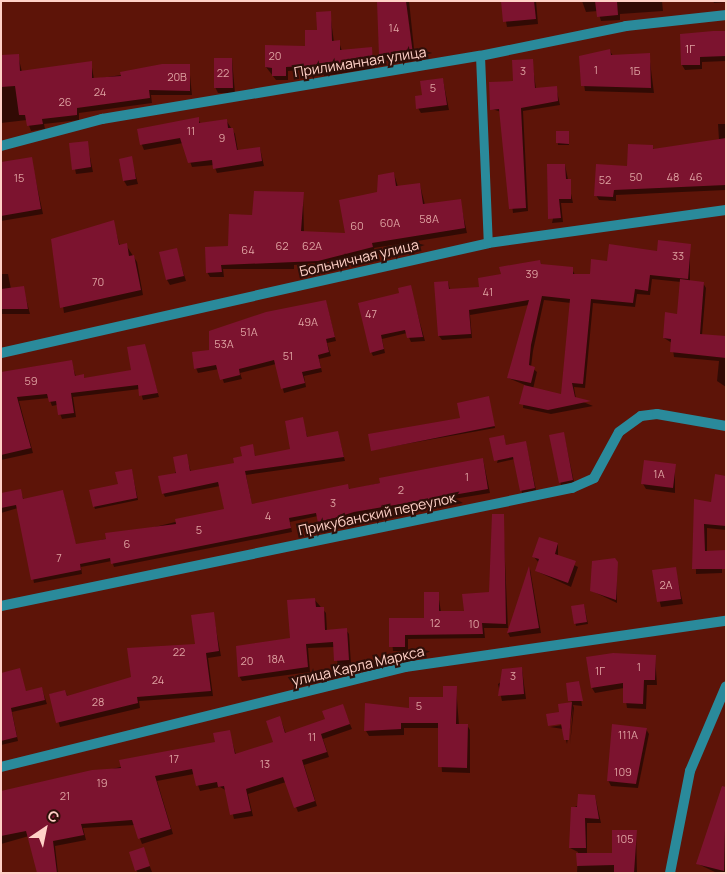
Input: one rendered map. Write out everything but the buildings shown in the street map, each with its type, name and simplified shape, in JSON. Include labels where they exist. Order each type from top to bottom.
[{"type":"street","name":"Прилиманная улица","points":[[1,146],[102,119],[480,56],[626,26],[726,15]]},
{"type":"street","name":"Больничная улица","points":[[1,353],[488,243],[726,210]]},
{"type":"street","name":"Прикубанский переулок","points":[[1,606],[572,488],[594,478],[619,432],[641,416],[657,414],[726,426]]},
{"type":"street","name":"улица Карла Маркса","points":[[1,768],[405,667],[726,621]]},
{"type":"street","points":[[670,873],[690,771],[726,686]]},
{"type":"lane","points":[[480,56],[488,243]]}]
